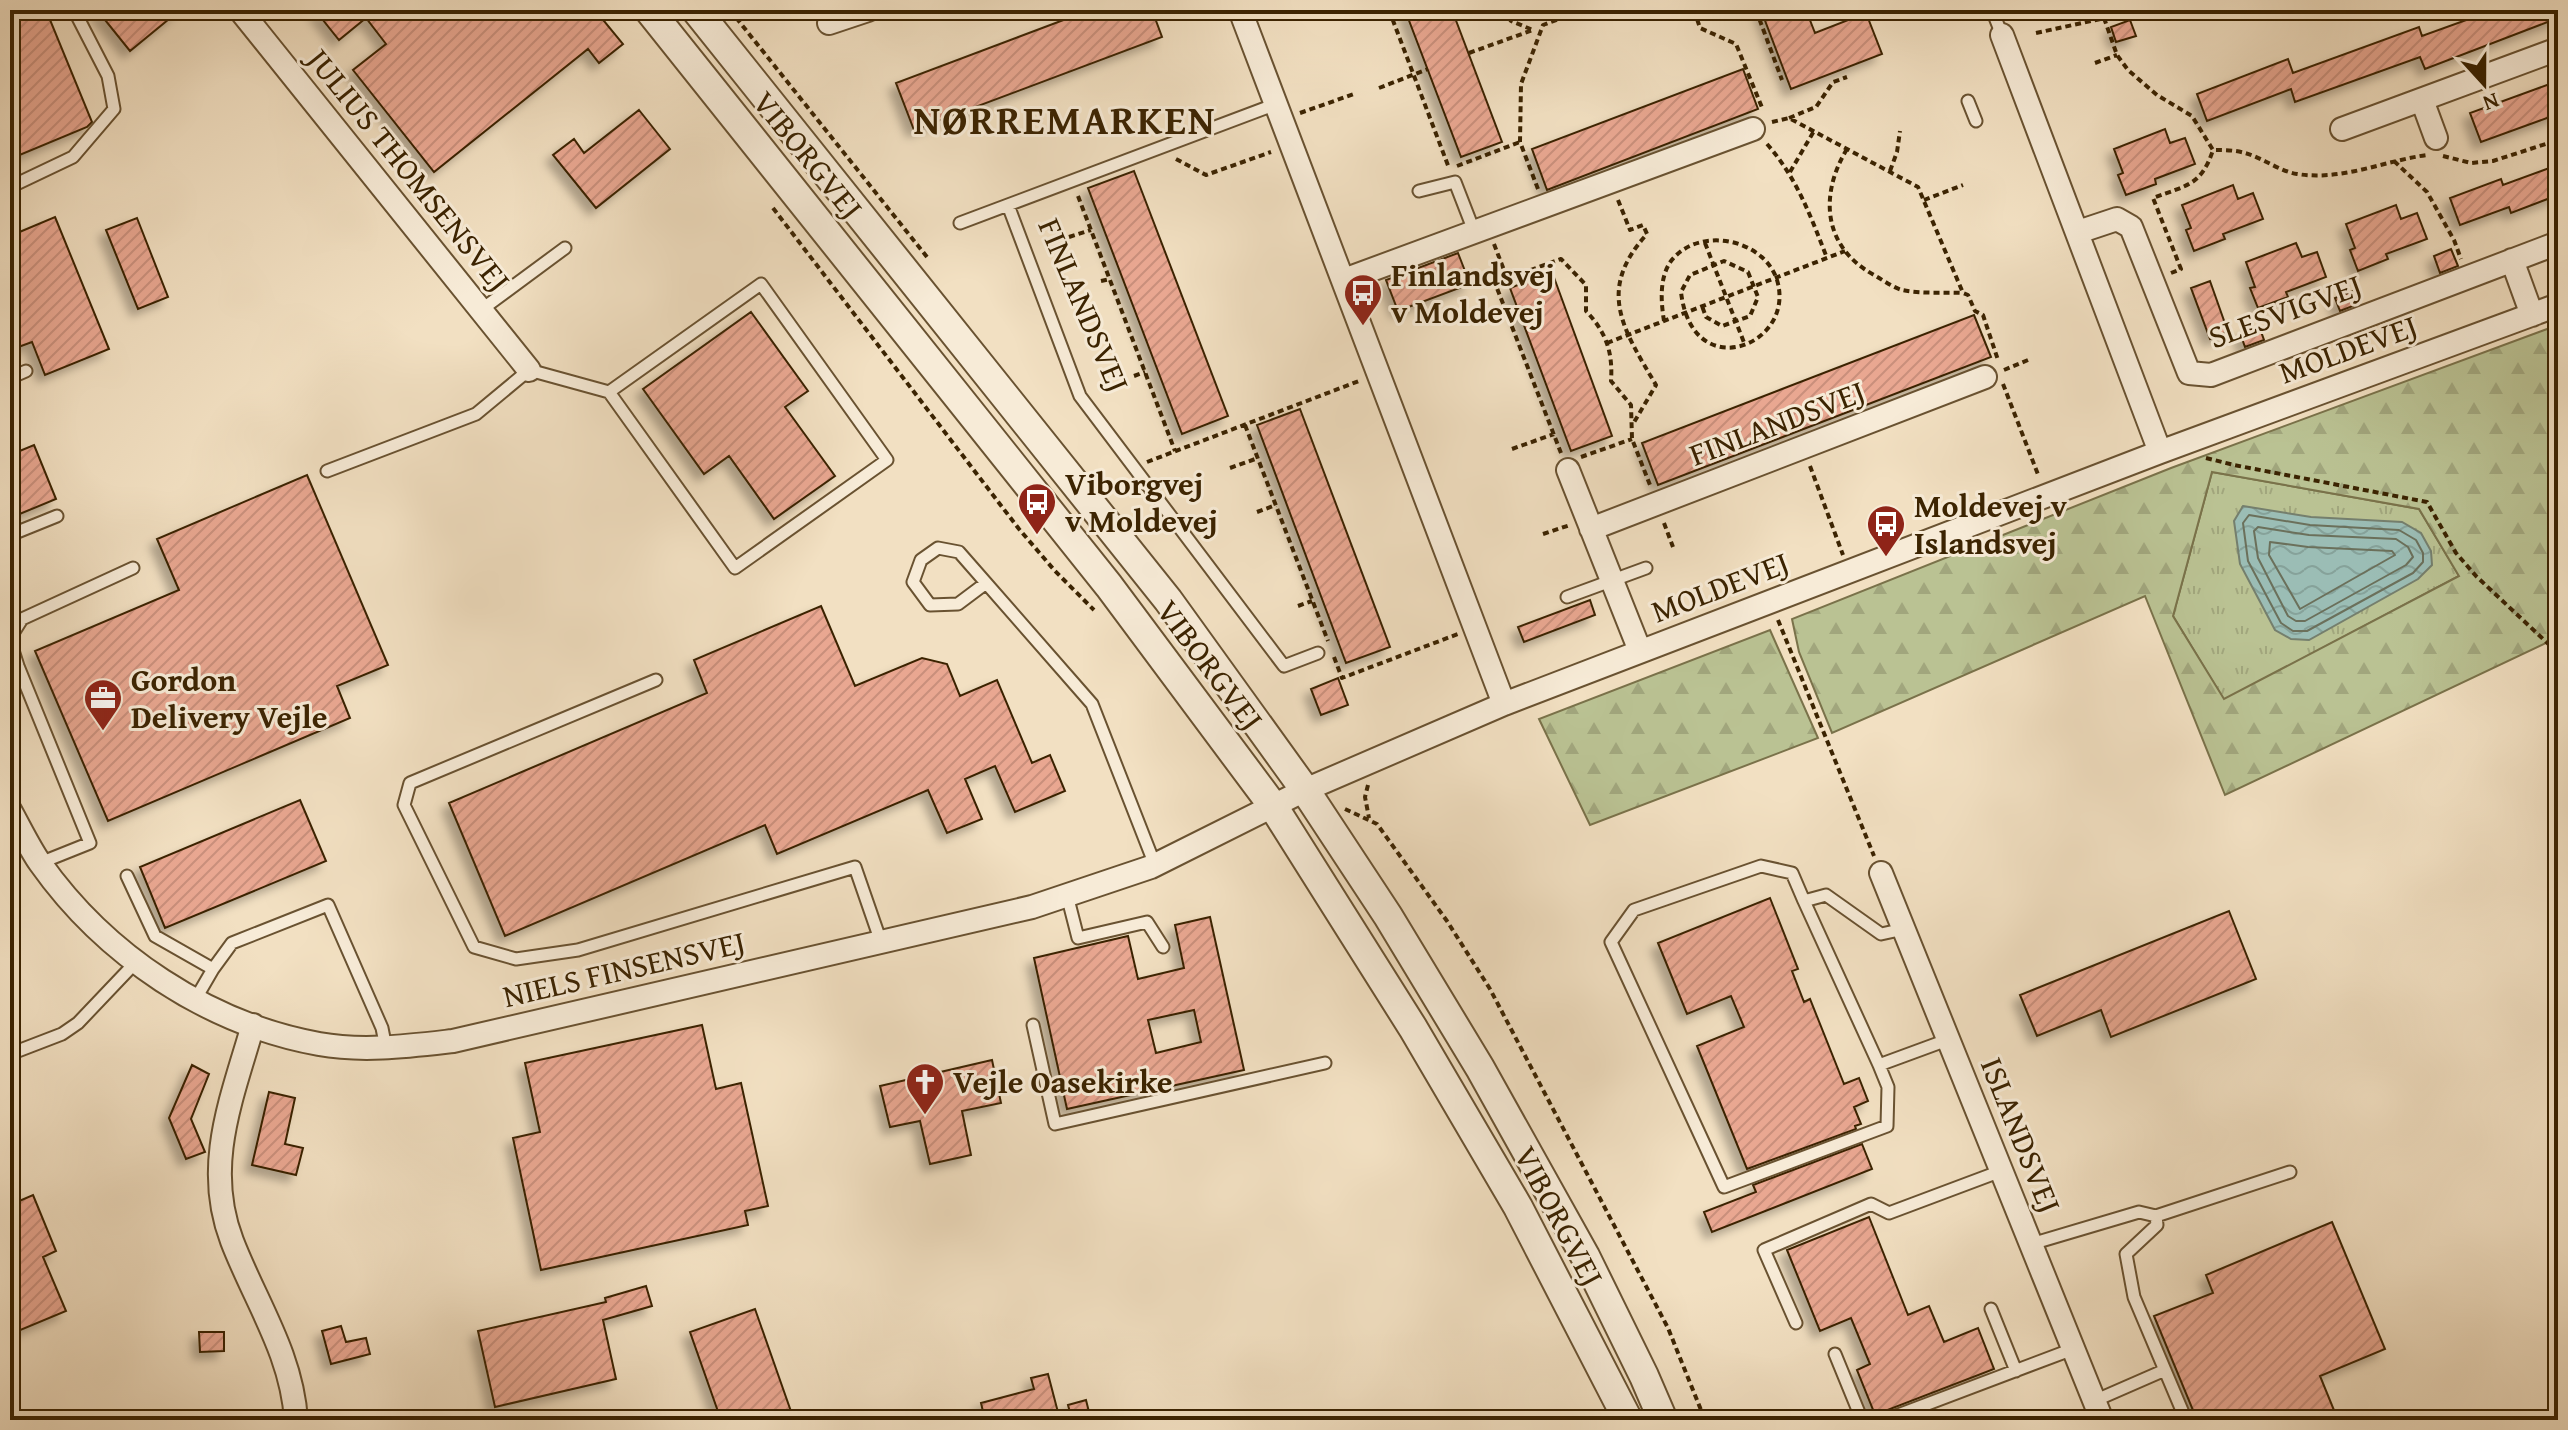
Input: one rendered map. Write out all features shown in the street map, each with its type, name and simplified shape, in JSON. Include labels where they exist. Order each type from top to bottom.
[{"type":"street","name":"JULIUS THOMSENSVEJ","points":[[240,10],[529,370]]},
{"type":"street","name":"VIBORGVEJ","points":[[696,10],[1168,600],[1305,790],[1388,916],[1480,1068],[1585,1256],[1663,1420]]},
{"type":"street","points":[[829,23],[868,10]]},
{"type":"street","points":[[1240,10],[1504,704]]},
{"type":"street","name":"VIBORGVEJ","points":[[639,16],[1109,586],[1273,806],[1413,1028],[1518,1207],[1628,1420]]},
{"type":"street","points":[[2002,35],[2160,452]]},
{"type":"street","points":[[2342,129],[2558,49]]},
{"type":"street","points":[[2422,100],[2436,138]]},
{"type":"street","points":[[1344,280],[1753,129]]},
{"type":"street","name":"SLESVIGVEJ","points":[[2078,232],[2117,219],[2131,227],[2189,373],[2211,375],[2558,243]]},
{"type":"street","points":[[2512,260],[2532,315]]},
{"type":"street","name":"MOLDEVEJ","points":[[1305,790],[1504,704],[1640,651],[2160,452],[2558,305]]},
{"type":"street","name":"FINLANDSVEJ","points":[[1589,523],[1657,503],[1985,377]]},
{"type":"street","points":[[1566,466],[1640,651]]},
{"type":"street","name":"NIELS FINSENSVEJ","points":[[10,810],[40,863],[86,918],[135,963],[195,1000],[253,1025],[320,1044],[386,1048],[453,1041],[1032,907],[1155,865],[1305,790]]},
{"type":"street","name":"ISLANDSVEJ","points":[[1881,873],[2073,1349],[2094,1413]]},
{"type":"street","points":[[253,1025],[222,1132],[219,1172],[222,1204],[231,1240],[284,1357],[295,1392],[296,1420]]},
{"type":"lane","points":[[10,187],[73,157],[114,109],[108,76],[74,10]]},
{"type":"lane","points":[[1992,10],[2002,35]]},
{"type":"lane","points":[[1968,101],[1976,121]]},
{"type":"lane","name":"FINLANDSVEJ","points":[[960,223],[1157,149],[1279,112]]},
{"type":"lane","points":[[1419,191],[1455,182],[1474,231]]},
{"type":"lane","name":"FINLANDSVEJ","points":[[1008,205],[1080,396],[1284,666],[1318,653]]},
{"type":"lane","points":[[481,310],[565,248]]},
{"type":"lane","points":[[327,471],[476,414],[529,370],[609,392],[735,568],[887,460],[761,284],[609,392]]},
{"type":"lane","points":[[10,378],[26,371]]},
{"type":"lane","points":[[10,535],[57,516]]},
{"type":"lane","points":[[986,583],[958,604],[930,605],[913,582],[921,560],[938,548],[959,552],[1092,704],[1155,865]]},
{"type":"lane","points":[[40,863],[90,843],[18,666],[10,639],[22,619],[133,568]]},
{"type":"lane","points":[[1567,597],[1646,568]]},
{"type":"lane","points":[[656,680],[410,783],[404,805],[474,947],[516,959],[578,950],[855,867],[881,942]]},
{"type":"lane","points":[[1761,866],[1792,873],[1804,901],[1888,1087],[1887,1126],[1724,1187],[1611,942],[1634,910],[1761,866]]},
{"type":"lane","points":[[127,876],[155,936],[213,969]]},
{"type":"lane","points":[[1067,895],[1078,938],[1147,922],[1163,947]]},
{"type":"lane","points":[[1804,901],[1826,895],[1881,934],[1904,929]]},
{"type":"lane","points":[[195,1000],[232,943],[328,905],[382,1028],[386,1048]]},
{"type":"lane","points":[[10,1054],[62,1034],[78,1023],[135,963]]},
{"type":"lane","points":[[1033,1025],[1055,1124],[1325,1063]]},
{"type":"lane","points":[[1879,1065],[1947,1040]]},
{"type":"lane","points":[[1796,1323],[1764,1250],[1871,1204],[1889,1213],[2001,1171]]},
{"type":"lane","points":[[2031,1244],[2139,1212],[2156,1216],[2290,1172]]},
{"type":"lane","points":[[2156,1216],[2157,1225],[2126,1254],[2134,1297],[2186,1420]]},
{"type":"lane","points":[[1991,1309],[2016,1371]]},
{"type":"lane","points":[[1885,1420],[2073,1349]]},
{"type":"lane","points":[[1835,1354],[1862,1420]]},
{"type":"lane","points":[[2094,1413],[2165,1370]]},
{"type":"path","points":[[619,10],[639,16]]},
{"type":"path","points":[[1389,10],[1449,169],[1520,142]]},
{"type":"path","points":[[1502,10],[1511,21],[1540,33]]},
{"type":"path","points":[[1545,205],[1520,142],[1521,84],[1543,25],[1583,10]]},
{"type":"path","points":[[1694,10],[1700,28],[1736,44],[1768,123],[1816,107],[1833,82],[1847,77]]},
{"type":"path","points":[[1756,10],[1782,80]]},
{"type":"path","points":[[2036,33],[2119,15],[2127,10]]},
{"type":"path","points":[[2104,18],[2117,55],[2140,83],[2192,116],[2213,150]]},
{"type":"path","points":[[1469,53],[1533,30]]},
{"type":"path","points":[[2095,63],[2117,55]]},
{"type":"path","points":[[1379,88],[1428,69]]},
{"type":"path","points":[[1279,112],[1354,94]]},
{"type":"path","points":[[1789,118],[1918,187],[1963,293]]},
{"type":"path","points":[[1753,129],[1790,172],[1805,200],[1827,258]]},
{"type":"path","points":[[1790,172],[1814,131]]},
{"type":"path","points":[[1889,171],[1897,152],[1900,131]]},
{"type":"path","points":[[2213,150],[2244,152],[2294,174],[2329,176],[2435,154],[2471,163],[2493,161],[2558,140]]},
{"type":"path","points":[[1157,149],[1206,175],[1292,144]]},
{"type":"path","points":[[1847,149],[1836,168],[1830,189],[1832,221],[1845,251],[1862,269],[1900,289],[1968,295],[1975,311],[1983,315],[1998,356],[1998,372],[2047,496]]},
{"type":"path","points":[[2151,280],[2181,269],[2153,198],[2195,182],[2206,171],[2213,150]]},
{"type":"path","points":[[2394,161],[2427,192],[2437,207],[2468,277]]},
{"type":"path","points":[[1072,181],[1175,451]]},
{"type":"path","points":[[1611,181],[1630,230],[1643,225],[1647,234],[1632,250],[1622,270],[1617,292],[1619,314],[1627,335],[1656,385],[1632,426]]},
{"type":"path","points":[[1924,200],[1963,185]]},
{"type":"path","points":[[766,198],[1019,529],[1055,571],[1098,613]]},
{"type":"path","points":[[1069,237],[1091,230]]},
{"type":"path","points":[[1664,321],[1661,301],[1663,281],[1672,261],[1690,247],[1725,240],[1749,247],[1767,262],[1776,278],[1779,290],[1769,328],[1745,345],[1730,349],[1706,343],[1684,313],[1681,292],[1690,275],[1724,261],[1748,272],[1758,297],[1750,316],[1722,326],[1706,317],[1702,306]]},
{"type":"path","points":[[1705,243],[1745,345]]},
{"type":"path","points":[[1607,343],[1845,251]]},
{"type":"path","points":[[1632,439],[1566,466],[1495,283],[1561,259],[1586,285],[1586,311],[1601,327],[1613,358],[1611,381],[1631,405],[1632,439],[1673,547]]},
{"type":"path","points":[[1101,281],[1110,279]]},
{"type":"path","points":[[2009,368],[2028,360]]},
{"type":"path","points":[[1134,376],[1145,372]]},
{"type":"path","points":[[1134,467],[1380,373]]},
{"type":"path","points":[[1245,425],[1342,678],[1475,627]]},
{"type":"path","points":[[1512,449],[1554,434]]},
{"type":"path","points":[[2195,441],[2200,456],[2234,465],[2427,502],[2456,553],[2476,576],[2558,653]]},
{"type":"path","points":[[1803,447],[1849,572]]},
{"type":"path","points":[[1230,468],[1258,458]]},
{"type":"path","points":[[1257,512],[1276,505]]},
{"type":"path","points":[[1543,534],[1589,523]]},
{"type":"path","points":[[1298,606],[1312,601]]},
{"type":"path","points":[[1771,602],[1881,873]]},
{"type":"path","points":[[1345,809],[1377,824],[1447,921],[1490,989],[1668,1328],[1705,1420]]},
{"type":"green space","points":[[2558,325],[2558,632],[2546,643],[2225,795],[2145,596],[1832,733],[1799,652],[1792,619],[2171,468]],"holes":[[[2212,472],[2419,509],[2459,576],[2224,699],[2173,616]]]},
{"type":"green space","points":[[2212,472],[2419,509],[2459,576],[2224,700],[2173,616]]},
{"type":"green space","points":[[1770,630],[1818,738],[1590,825],[1539,719]]},
{"type":"water","points":[[2243,506],[2311,517],[2402,522],[2421,533],[2431,551],[2432,565],[2418,579],[2309,640],[2291,639],[2275,630],[2240,564],[2234,521]]},
{"type":"building","points":[[10,10],[46,10],[92,122],[87,127],[10,159]]},
{"type":"building","points":[[97,10],[180,10],[130,51]]},
{"type":"building","points":[[315,10],[595,10],[623,44],[599,63],[588,49],[434,172],[353,70],[386,44],[366,18],[339,40]]},
{"type":"building","points":[[1090,10],[1152,10],[1162,37],[914,130],[896,83]]},
{"type":"building","points":[[1405,10],[1452,10],[1502,142],[1461,157]]},
{"type":"building","points":[[1761,10],[1806,10],[1815,33],[1866,13],[1882,54],[1791,89]]},
{"type":"building","points":[[2494,10],[2558,10],[2558,18],[2425,69],[2420,57],[2295,102],[2291,89],[2207,121],[2197,94],[2288,59],[2293,73],[2419,27],[2422,36]]},
{"type":"building","points":[[2130,20],[2136,36],[2116,42],[2111,27]]},
{"type":"building","points":[[1743,69],[1758,109],[1547,190],[1532,149]]},
{"type":"building","points":[[2558,81],[2558,114],[2481,142],[2470,113]]},
{"type":"building","points":[[639,110],[670,149],[596,208],[553,155],[574,139],[584,153]]},
{"type":"building","points":[[2165,129],[2170,143],[2185,138],[2195,164],[2155,179],[2156,184],[2126,195],[2118,175],[2123,173],[2114,149]]},
{"type":"building","points":[[2552,167],[2554,173],[2558,171],[2558,195],[2511,213],[2509,207],[2460,225],[2450,198],[2501,179],[2503,185]]},
{"type":"building","points":[[1134,171],[1228,416],[1182,434],[1088,188]]},
{"type":"building","points":[[2233,185],[2238,199],[2253,193],[2263,219],[2223,234],[2225,239],[2194,251],[2186,230],[2191,228],[2182,205]]},
{"type":"building","points":[[2396,205],[2401,219],[2417,213],[2427,239],[2386,254],[2388,259],[2358,271],[2350,250],[2355,248],[2346,224]]},
{"type":"building","points":[[55,217],[109,349],[45,375],[32,342],[10,350],[10,236]]},
{"type":"building","points":[[137,218],[168,297],[138,309],[106,230]]},
{"type":"building","points":[[2296,243],[2302,257],[2317,252],[2326,277],[2286,292],[2288,297],[2258,308],[2250,288],[2255,287],[2246,262]]},
{"type":"building","points":[[2451,249],[2458,266],[2440,273],[2434,256]]},
{"type":"building","points":[[1458,253],[1470,284],[1398,311],[1386,280]]},
{"type":"building","points":[[1552,272],[1612,436],[1571,451],[1510,288]]},
{"type":"building","points":[[2210,281],[2228,332],[2210,339],[2191,288]]},
{"type":"building","points":[[2353,291],[2358,304],[2340,311],[2335,298]]},
{"type":"building","points":[[751,312],[808,391],[785,407],[835,476],[774,519],[729,456],[704,474],[643,389]]},
{"type":"building","points":[[1974,315],[1991,357],[1658,485],[1642,443]]},
{"type":"building","points":[[2259,326],[2264,340],[2245,347],[2240,333]]},
{"type":"building","points":[[1300,409],[1390,647],[1346,663],[1257,425]]},
{"type":"building","points":[[34,445],[56,499],[10,518],[10,455]]},
{"type":"building","points":[[307,475],[388,665],[337,686],[350,718],[108,821],[35,651],[179,590],[157,539]]},
{"type":"building","points":[[1590,600],[1595,615],[1524,642],[1518,627]]},
{"type":"building","points":[[821,606],[855,686],[922,658],[947,664],[960,696],[997,680],[1032,763],[1050,755],[1065,791],[1015,812],[995,766],[965,779],[982,819],[947,833],[928,790],[777,854],[765,825],[505,936],[449,803],[707,693],[694,660]]},
{"type":"building","points":[[1338,678],[1348,705],[1321,715],[1311,689]]},
{"type":"building","points":[[300,800],[326,861],[165,928],[140,867]]},
{"type":"building","points":[[1770,898],[1798,969],[1792,971],[1804,1002],[1810,999],[1844,1084],[1859,1078],[1868,1101],[1854,1107],[1861,1124],[1855,1126],[1856,1129],[1747,1169],[1697,1046],[1744,1027],[1731,996],[1687,1014],[1658,943]]},
{"type":"building","points":[[2229,911],[2256,979],[2111,1037],[2101,1010],[2037,1036],[2020,995]]},
{"type":"building","points":[[1210,917],[1244,1070],[1067,1109],[1034,958],[1128,936],[1138,979],[1184,968],[1175,925]],"holes":[[[1194,1010],[1201,1042],[1156,1053],[1148,1020]]]},
{"type":"building","points":[[702,1025],[716,1089],[741,1083],[768,1206],[745,1211],[748,1225],[541,1270],[513,1138],[540,1132],[525,1063]]},
{"type":"building","name":"Vejle Oasekirke","points":[[992,1060],[1001,1103],[962,1111],[971,1155],[930,1164],[920,1121],[890,1127],[880,1086]]},
{"type":"building","points":[[192,1065],[209,1074],[191,1119],[205,1152],[186,1159],[169,1118]]},
{"type":"building","points":[[269,1092],[295,1098],[285,1144],[303,1148],[296,1175],[252,1165]]},
{"type":"building","points":[[1862,1144],[1872,1169],[1712,1232],[1704,1212],[1756,1192],[1753,1185]]},
{"type":"building","points":[[33,1195],[56,1251],[43,1257],[66,1311],[18,1331],[10,1312],[10,1205]]},
{"type":"building","points":[[1869,1217],[1908,1315],[1929,1306],[1944,1342],[1978,1328],[1994,1369],[1876,1417],[1857,1370],[1870,1364],[1851,1318],[1820,1331],[1787,1250]]},
{"type":"building","points":[[2332,1222],[2385,1349],[2320,1376],[2338,1420],[2197,1420],[2154,1316],[2213,1293],[2206,1275]]},
{"type":"building","points":[[646,1286],[652,1306],[603,1320],[616,1379],[495,1407],[478,1331],[606,1302],[605,1298]]},
{"type":"building","points":[[755,1309],[794,1420],[721,1420],[690,1332]]},
{"type":"building","points":[[341,1326],[346,1342],[366,1338],[370,1354],[331,1364],[322,1331]]},
{"type":"building","points":[[199,1332],[224,1332],[224,1351],[200,1352]]},
{"type":"building","points":[[1048,1374],[1060,1420],[985,1420],[981,1403],[1034,1389],[1031,1378]]},
{"type":"building","points":[[1086,1400],[1091,1420],[1072,1420],[1068,1405]]},
{"type":"place","name":"Finlandsvej v Moldevej","points":[[1363,327]]},
{"type":"place","name":"Viborgvej v Moldevej","points":[[1037,536]]},
{"type":"place","name":"Moldevej v Islandsvej","points":[[1886,558]]},
{"type":"place","name":"Gordon Delivery Vejle","points":[[103,732]]},
{"type":"place","name":"Vejle Oasekirke","points":[[925,1116]]},
{"type":"district","name":"NØRREMARKEN","points":[[1065,120]]}]
